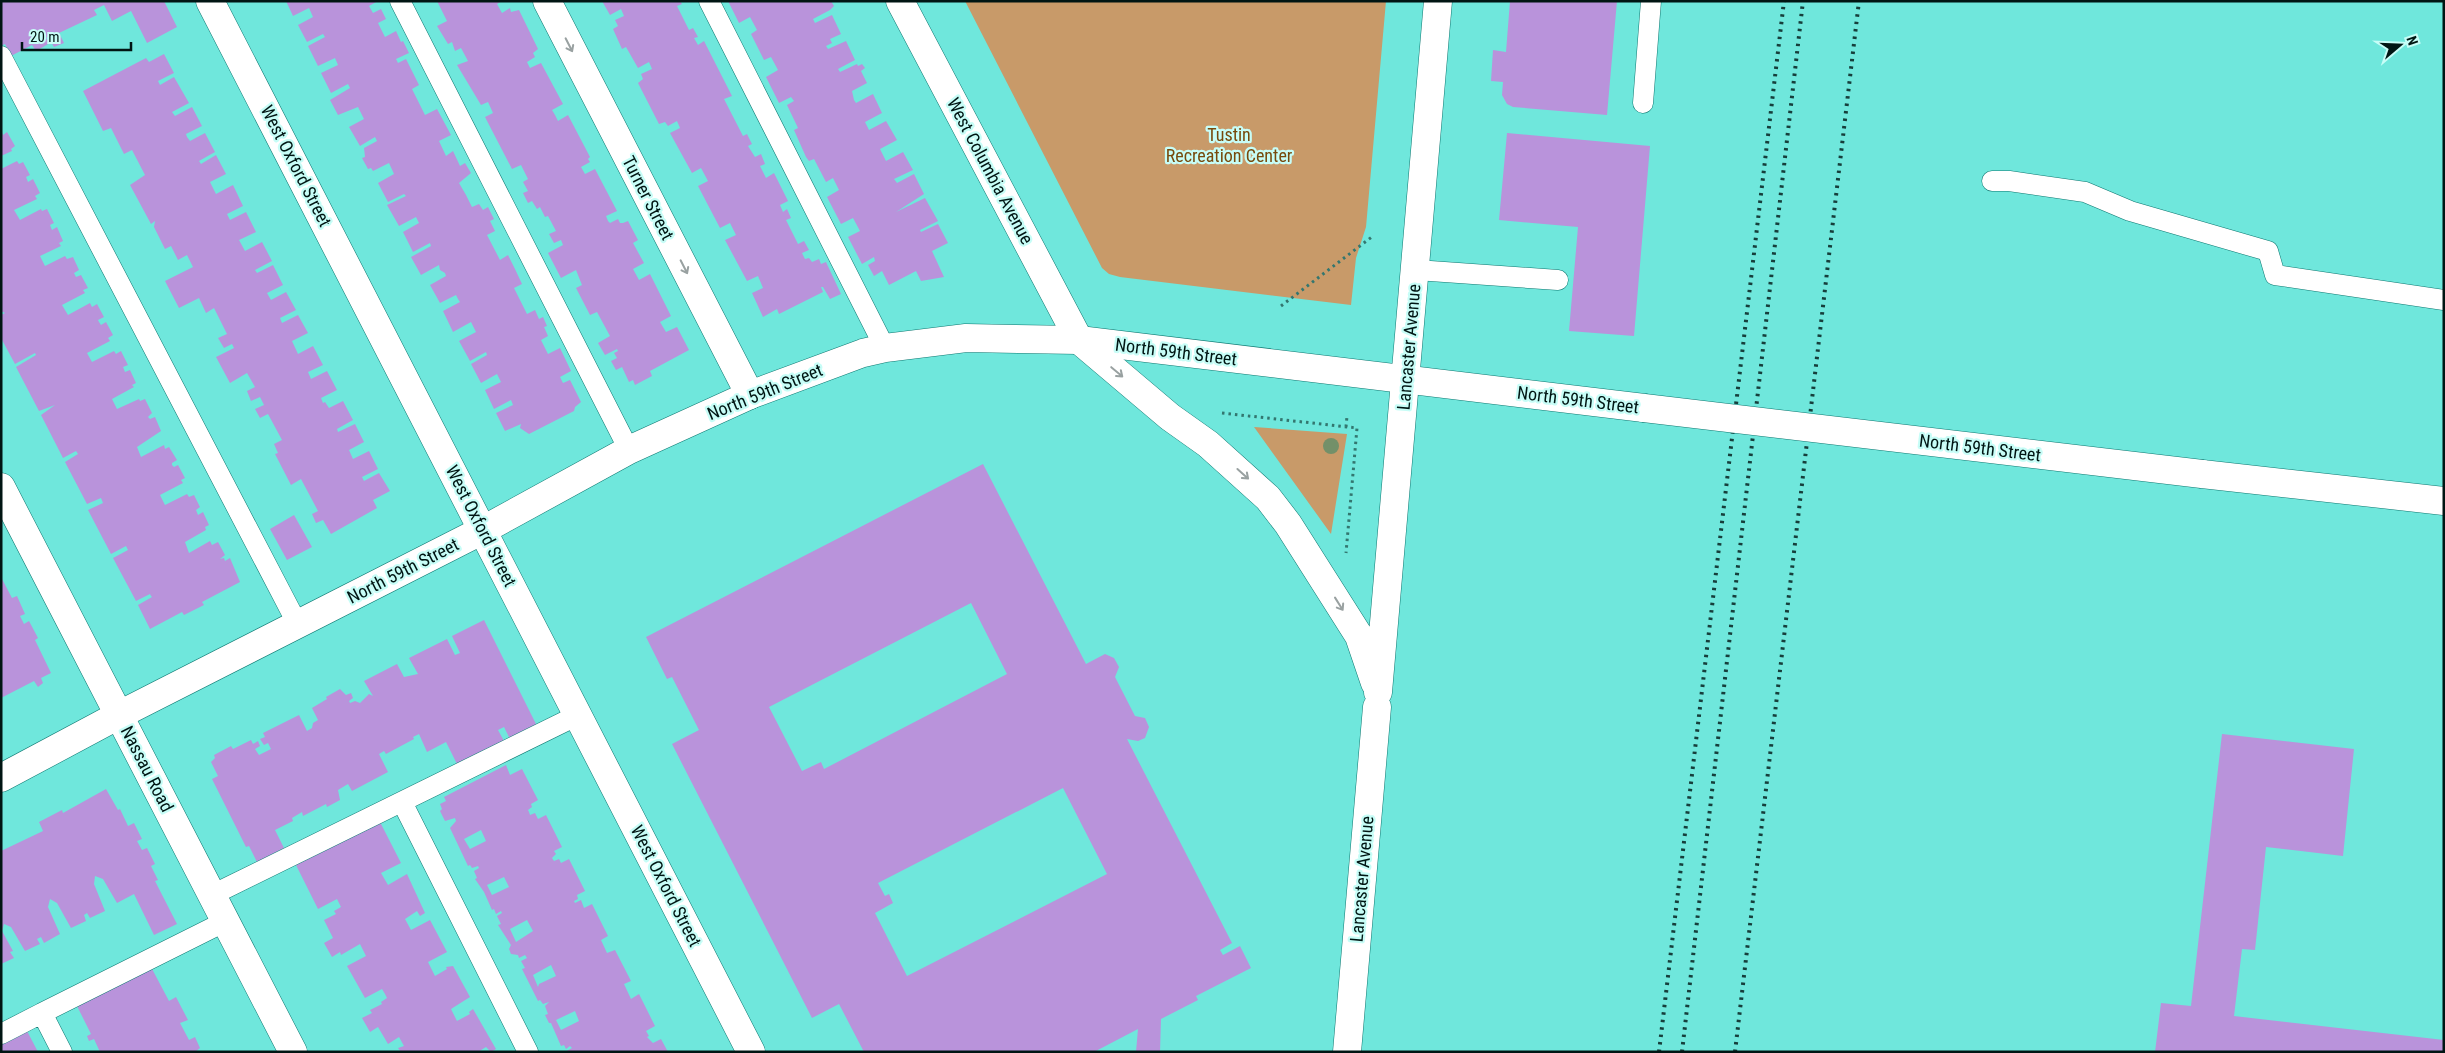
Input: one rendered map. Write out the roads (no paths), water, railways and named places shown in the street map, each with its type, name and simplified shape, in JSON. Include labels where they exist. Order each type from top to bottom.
[{"type":"main road","name":"Turner Street","points":[[547,1],[750,395]]},
{"type":"main road","name":"West Columbia Avenue","points":[[900,1],[1080,340]]},
{"type":"main road","name":"Lancaster Avenue","points":[[1347,1052],[1438,1]]},
{"type":"main road","name":"West Oxford Street","points":[[212,2],[752,1052]]},
{"type":"main road","name":"North 59th Street","points":[[1,778],[120,715],[483,530],[628,450],[750,395],[863,354],[885,348],[966,338],[1080,340],[2444,502]]},
{"type":"main road","points":[[1080,340],[1170,417],[1208,444],[1268,498],[1288,524],[1360,636],[1377,699]]},
{"type":"main road","name":"Nassau Road","points":[[1,486],[292,1052]]},
{"type":"lane","points":[[400,1],[628,450]]},
{"type":"lane","points":[[709,1],[885,348]]},
{"type":"lane","points":[[1643,104],[1651,1]]},
{"type":"lane","points":[[1,56],[298,625]]},
{"type":"lane","points":[[1992,181],[2009,181],[2085,192],[2130,211],[2268,250],[2275,275],[2444,300]]},
{"type":"lane","points":[[1416,270],[1558,280]]},
{"type":"lane","points":[[212,896],[578,715]]},
{"type":"lane","points":[[402,802],[528,1052]]},
{"type":"lane","points":[[1,1034],[226,921]]},
{"type":"lane","points":[[42,1013],[62,1052]]},
{"type":"railway","points":[[1659,1052],[1784,1]]},
{"type":"railway","points":[[1682,1052],[1803,1]]},
{"type":"railway","points":[[1735,1052],[1859,1]]},
{"type":"park label","name":"Tustin Recreation Center","points":[[1229,145]]}]
